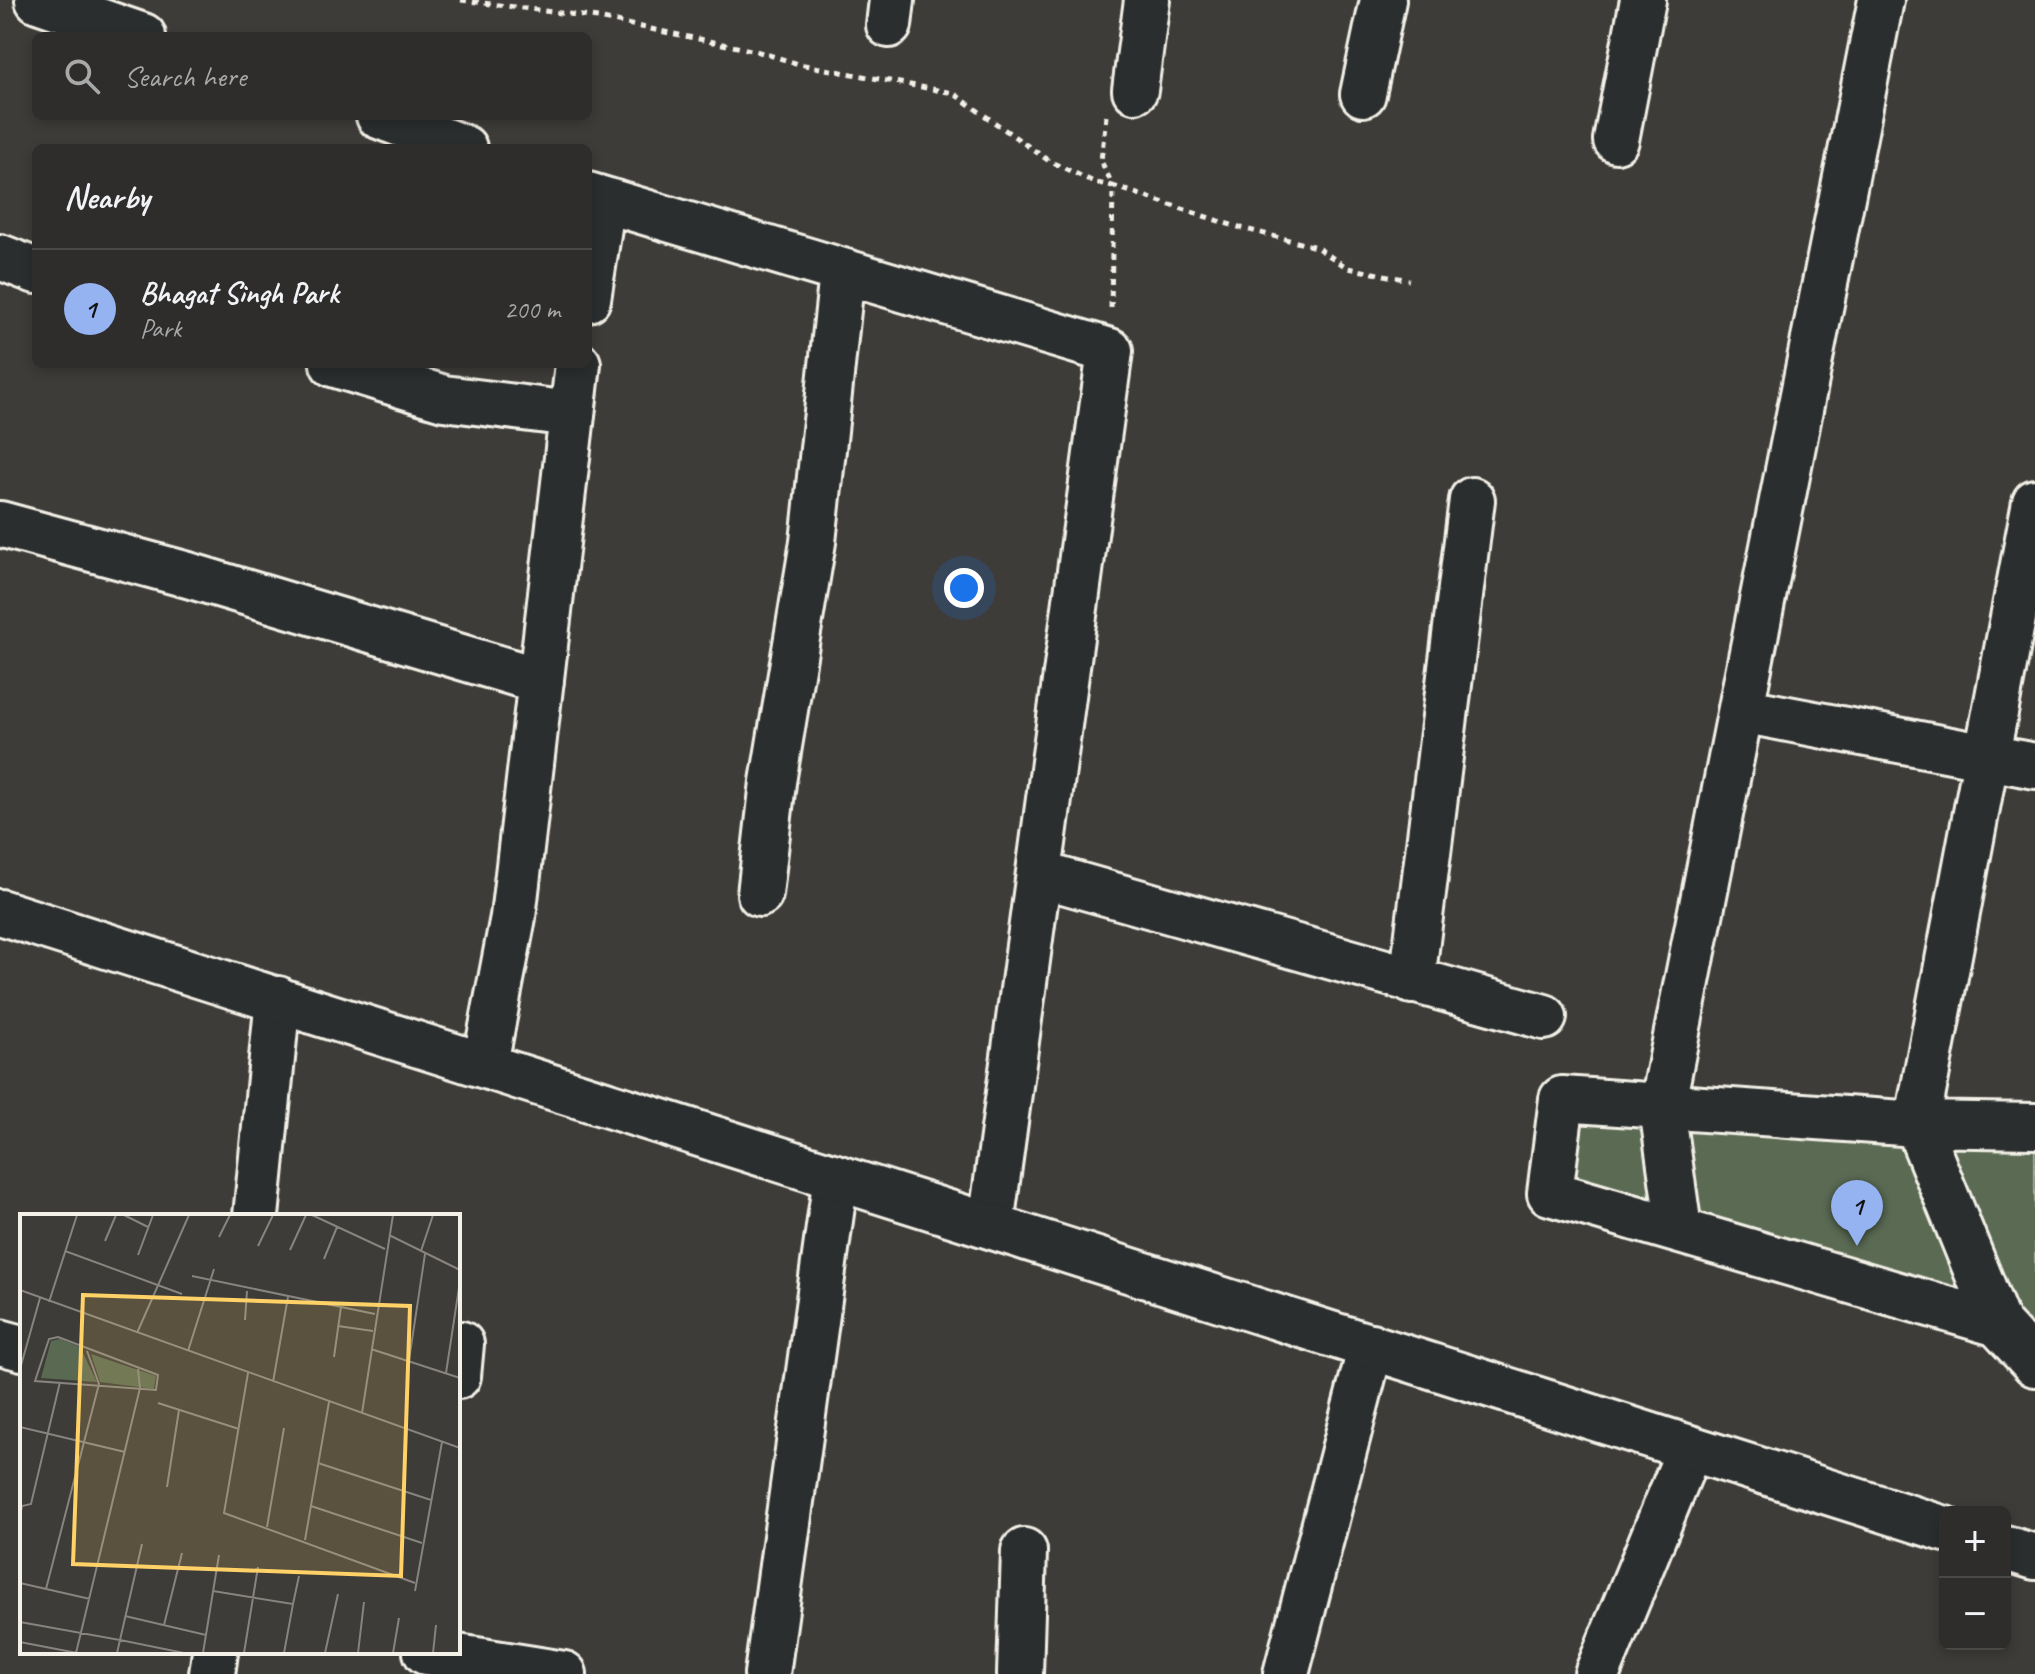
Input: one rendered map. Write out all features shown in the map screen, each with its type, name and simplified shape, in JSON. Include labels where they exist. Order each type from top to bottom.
[{"type":"street","points":[[38,0],[131,32]]},
{"type":"street","points":[[1135,90],[1147,0]]},
{"type":"street","points":[[1363,94],[1383,0]]},
{"type":"street","points":[[1616,140],[1643,0]]},
{"type":"street","points":[[1679,1229],[1662,1108],[1881,0]]},
{"type":"street","points":[[390,120],[453,144]]},
{"type":"street","points":[[592,241],[595,198],[1110,351],[991,1225]]},
{"type":"street","points":[[0,257],[32,269]]},
{"type":"street","points":[[760,894],[777,751],[813,542],[842,273]]},
{"type":"street","points":[[346,368],[444,398],[571,414]]},
{"type":"street","points":[[485,1064],[513,917],[577,368]]},
{"type":"street","points":[[1412,981],[1472,500]]},
{"type":"street","points":[[2035,502],[1917,1124],[1998,1324],[2035,1364]]},
{"type":"street","points":[[0,524],[188,575],[541,681]]},
{"type":"street","points":[[1741,710],[2035,766]]},
{"type":"street","points":[[1039,874],[1544,1017]]},
{"type":"street","points":[[0,912],[1939,1527]]},
{"type":"street","points":[[256,1214],[278,999]]},
{"type":"street","points":[[1998,1324],[1550,1193],[1562,1099],[1917,1124],[2035,1126]]},
{"type":"street","points":[[767,1674],[836,1177]]},
{"type":"street","points":[[0,1342],[20,1347]]},
{"type":"street","points":[[1286,1674],[1371,1346]]},
{"type":"street","points":[[1597,1674],[1690,1448]]},
{"type":"street","points":[[2011,1550],[2035,1557]]},
{"type":"street","points":[[1020,1674],[1024,1551]]},
{"type":"street","points":[[212,1674],[215,1654]]},
{"type":"street","points":[[441,1654],[564,1674]]},
{"type":"path","points":[[461,0],[598,18],[756,51],[799,64],[953,93],[1049,161],[1096,183],[1234,226],[1316,247],[1348,268],[1409,280]]},
{"type":"path","points":[[1110,351],[1113,186],[1101,161],[1105,117],[1135,90]]},
{"type":"green space","points":[[1575,1107],[1907,1138],[1971,1307],[1563,1184]]},
{"type":"green space","points":[[1929,1134],[2035,1139],[2035,1348],[2007,1317]]},
{"type":"place","name":"Bhagat Singh Park","points":[[1857,1246]]}]
